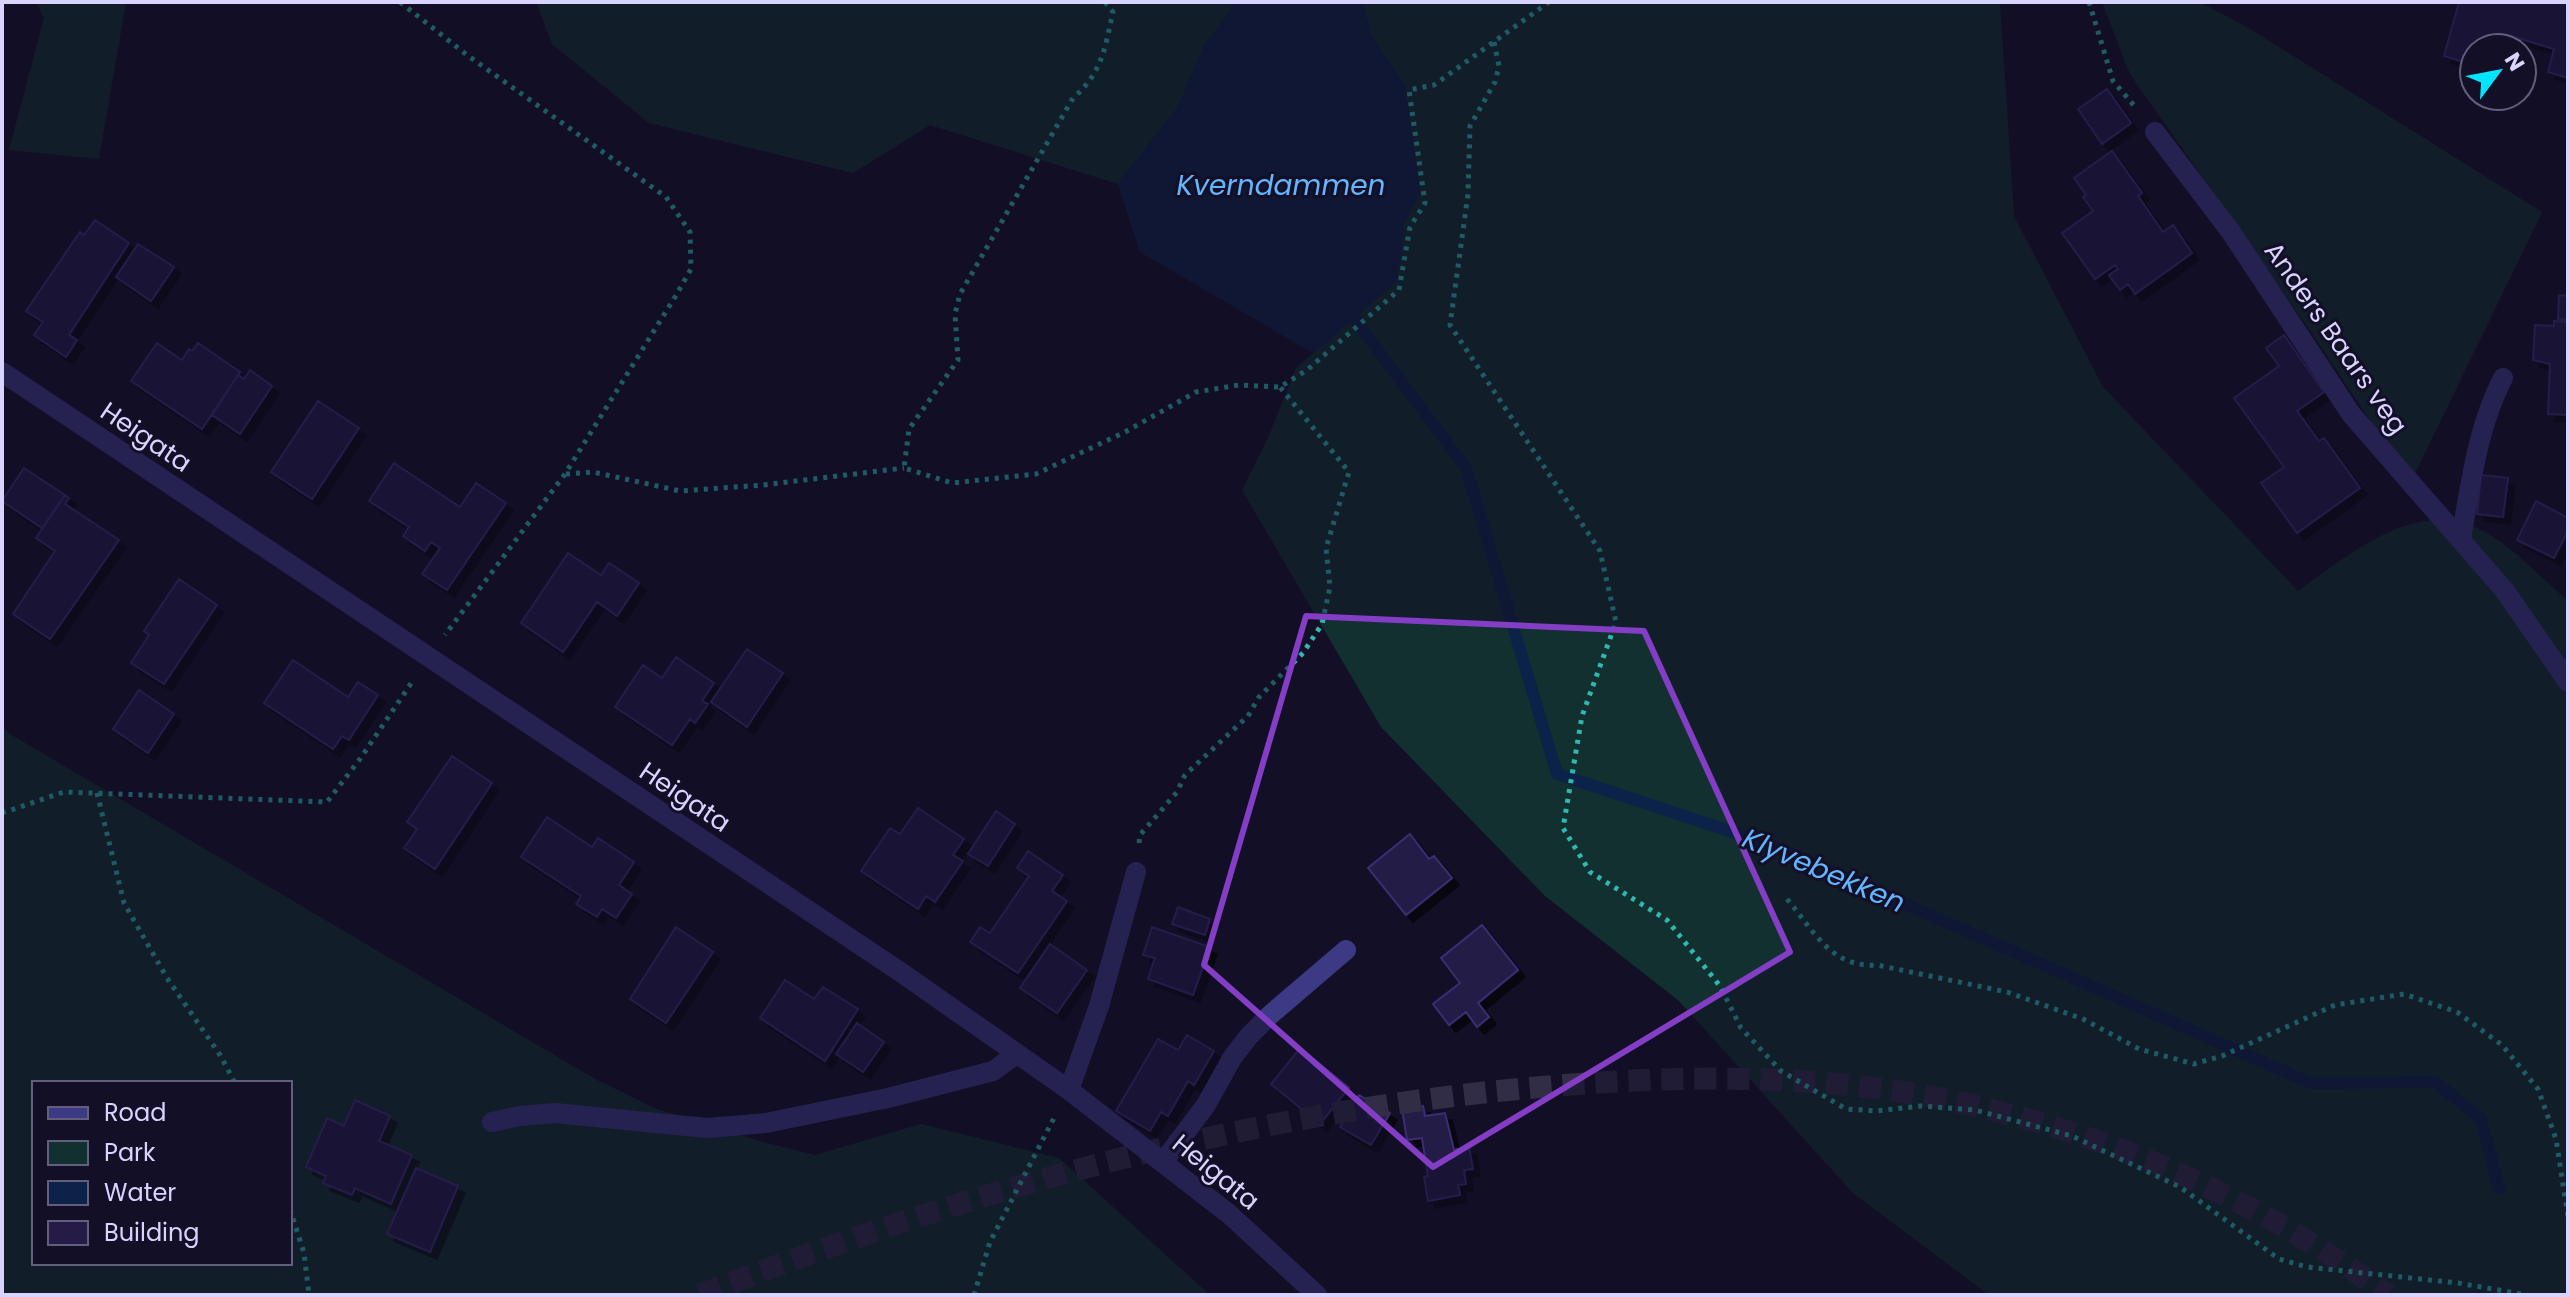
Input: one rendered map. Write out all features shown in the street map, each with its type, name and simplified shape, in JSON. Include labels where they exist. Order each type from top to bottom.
[{"type":"street","name":"Anders Baars veg","points":[[2155,132],[2231,232],[2351,414],[2505,591],[2568,682]]},
{"type":"street","name":"Heigata","points":[[2,372],[899,971],[1069,1090],[1229,1214],[1317,1295]]},
{"type":"street","points":[[2461,538],[2480,437],[2490,403],[2503,378]]},
{"type":"street","points":[[1069,1090],[1099,1006],[1136,872]]},
{"type":"street","points":[[1163,1162],[1206,1105],[1232,1058],[1249,1036],[1346,950]]},
{"type":"street","points":[[492,1122],[555,1113],[707,1128],[766,1123],[888,1098],[993,1071],[1015,1055]]},
{"type":"path","points":[[2,813],[64,792],[327,802],[428,658],[565,474],[691,269],[690,232],[666,197],[467,55],[400,2]]},
{"type":"path","points":[[904,468],[909,429],[958,360],[955,314],[960,294],[1073,98],[1090,83],[1104,53],[1113,12],[1105,2]]},
{"type":"path","points":[[565,474],[593,472],[680,491],[763,485],[904,468],[952,483],[1036,474],[1125,432],[1196,392],[1239,385],[1280,387],[1307,370],[1399,290],[1410,227],[1425,203],[1409,90],[1434,85],[1549,2]]},
{"type":"path","points":[[2089,2],[2113,81],[2155,132]]},
{"type":"path","points":[[1494,42],[1499,66],[1495,82],[1470,126],[1467,207],[1450,325],[1600,551],[1616,622],[1582,716],[1563,828],[1590,872],[1667,920],[1720,986],[1741,1028],[1781,1071],[1846,1109],[1876,1111],[1921,1106],[1975,1110],[2072,1136],[2180,1187],[2279,1259],[2307,1267],[2458,1283],[2527,1295]]},
{"type":"path","points":[[1136,872],[1140,835],[1177,792],[1185,775],[1248,716],[1259,697],[1303,653],[1322,624],[1330,587],[1326,548],[1349,472],[1280,387]]},
{"type":"path","points":[[97,793],[124,903],[167,978],[220,1055],[234,1081]]},
{"type":"path","points":[[1787,899],[1833,954],[1859,966],[1877,965],[2007,992],[2083,1019],[2139,1049],[2194,1064],[2222,1056],[2335,1005],[2404,994],[2457,1012],[2502,1045],[2538,1089],[2556,1139],[2568,1217]]},
{"type":"path","points":[[974,1295],[990,1242],[1069,1090]]},
{"type":"path","points":[[292,1215],[304,1253],[309,1295]]},
{"type":"highlighted area","points":[[1306,616],[1644,631],[1790,952],[1433,1167],[1204,965]]},
{"type":"green space","points":[[36,2],[126,2],[99,159],[9,150],[44,18]]},
{"type":"green space","points":[[536,2],[1227,2],[1233,7],[1205,44],[1178,107],[1118,184],[930,125],[853,173],[649,123],[552,44]]},
{"type":"green space","points":[[1362,2],[2000,2],[2014,216],[2103,387],[2298,591],[2386,533],[2411,524],[2436,520],[2461,522],[2487,533],[2519,556],[2568,601],[2568,1295],[1989,1295],[1853,1193],[1679,1001],[1545,896],[1381,727],[1242,490],[1268,438],[1296,368],[1397,281],[1404,223],[1420,193],[1405,86],[1371,36]]},
{"type":"green space","points":[[2102,2],[2200,2],[2250,29],[2542,212],[2411,482],[2309,329],[2130,74]]},
{"type":"green space","points":[[2,726],[10,734],[595,1079],[654,1108],[815,1155],[921,1124],[1059,1158],[1210,1295],[2,1295]]},
{"type":"water","name":"Kverndammen","points":[[1227,2],[1362,2],[1371,36],[1405,86],[1420,193],[1404,223],[1397,281],[1313,353],[1140,252],[1118,184],[1178,107],[1205,44],[1233,7]]},
{"type":"building","points":[[2459,2],[2568,2],[2568,78],[2548,72],[2554,49],[2538,44],[2538,32],[2458,32],[2458,60],[2444,56]]},
{"type":"building","points":[[2107,89],[2131,123],[2102,144],[2078,109]]},
{"type":"building","points":[[2112,151],[2142,193],[2138,196],[2163,232],[2173,225],[2192,253],[2135,294],[2128,284],[2120,290],[2109,275],[2118,269],[2115,265],[2095,279],[2062,233],[2093,211],[2074,178]]},
{"type":"building","points":[[95,220],[129,243],[69,335],[77,340],[66,357],[34,335],[43,322],[26,311],[80,232],[84,235]]},
{"type":"building","points":[[138,244],[174,267],[151,301],[116,277]]},
{"type":"building","points":[[2559,295],[2568,296],[2568,320],[2558,319]]},
{"type":"building","points":[[2554,321],[2568,322],[2568,415],[2548,414],[2550,364],[2533,360],[2535,325],[2554,326]]},
{"type":"building","points":[[2284,335],[2324,392],[2297,411],[2319,441],[2324,438],[2360,488],[2297,533],[2261,483],[2284,467],[2234,398],[2279,366],[2266,348]]},
{"type":"building","points":[[157,343],[182,360],[189,349],[192,351],[198,343],[240,372],[202,429],[131,381]]},
{"type":"building","points":[[250,370],[272,386],[240,434],[212,415],[238,375],[244,379]]},
{"type":"building","points":[[318,401],[359,428],[312,499],[271,472]]},
{"type":"building","points":[[394,463],[460,507],[476,483],[506,503],[447,590],[422,574],[440,548],[431,542],[425,551],[403,536],[409,527],[369,501]]},
{"type":"building","points":[[24,468],[65,495],[42,528],[2,501]]},
{"type":"building","points":[[2481,475],[2508,478],[2503,517],[2477,514]]},
{"type":"building","points":[[65,495],[69,498],[65,504],[119,540],[50,639],[13,614],[55,551],[36,538]]},
{"type":"building","points":[[2536,501],[2568,518],[2568,531],[2554,558],[2517,540]]},
{"type":"building","points":[[568,553],[601,575],[609,563],[639,583],[617,616],[597,602],[563,652],[521,623]]},
{"type":"building","points":[[179,579],[217,605],[164,684],[131,663],[149,635],[144,631]]},
{"type":"building","points":[[747,649],[783,673],[747,727],[711,702]]},
{"type":"building","points":[[676,657],[714,683],[702,701],[708,704],[695,723],[690,719],[672,745],[615,707],[643,665],[662,678]]},
{"type":"building","points":[[293,660],[348,697],[358,682],[378,695],[349,740],[342,736],[333,749],[264,703]]},
{"type":"building","points":[[139,690],[174,714],[148,753],[113,729]]},
{"type":"building","points":[[452,756],[492,783],[435,869],[404,848],[417,829],[407,822]]},
{"type":"building","points":[[918,808],[964,839],[953,855],[963,861],[935,902],[926,896],[918,909],[861,871],[890,828],[900,834]]},
{"type":"building","points":[[996,811],[1015,824],[988,866],[968,854]]},
{"type":"building","points":[[547,817],[592,847],[598,838],[634,862],[619,885],[632,894],[616,918],[602,909],[597,917],[576,904],[581,896],[521,857]]},
{"type":"building","points":[[1410,834],[1429,859],[1434,856],[1452,878],[1406,915],[1368,868]]},
{"type":"building","points":[[1028,851],[1063,875],[1052,891],[1067,901],[1018,973],[970,942],[980,927],[990,933],[1029,876],[1017,868]]},
{"type":"building","points":[[1178,907],[1210,919],[1205,935],[1172,924]]},
{"type":"building","points":[[1482,925],[1518,970],[1478,1003],[1489,1017],[1477,1027],[1466,1012],[1449,1025],[1433,1004],[1460,983],[1441,958]]},
{"type":"building","points":[[676,927],[713,952],[666,1023],[630,999]]},
{"type":"building","points":[[1152,927],[1210,947],[1193,995],[1148,979],[1155,958],[1143,955]]},
{"type":"building","points":[[1050,944],[1087,970],[1057,1013],[1020,988]]},
{"type":"building","points":[[785,980],[814,999],[823,987],[858,1009],[825,1061],[760,1018]]},
{"type":"building","points":[[857,1023],[884,1042],[863,1072],[836,1054]]},
{"type":"building","points":[[1187,1035],[1214,1051],[1194,1085],[1188,1081],[1168,1116],[1161,1112],[1150,1131],[1116,1111],[1158,1039],[1178,1050]]},
{"type":"building","points":[[1300,1048],[1349,1088],[1320,1124],[1271,1084]]},
{"type":"building","points":[[1359,1095],[1390,1113],[1371,1145],[1340,1127]]},
{"type":"building","points":[[355,1100],[390,1116],[379,1141],[412,1155],[391,1204],[355,1188],[352,1195],[323,1183],[326,1176],[306,1167],[327,1118],[344,1126]]},
{"type":"building","points":[[1423,1106],[1425,1116],[1445,1113],[1454,1150],[1469,1147],[1473,1169],[1464,1170],[1466,1184],[1458,1185],[1460,1195],[1428,1201],[1422,1138],[1407,1140],[1402,1109]]},
{"type":"building","points":[[416,1168],[458,1186],[430,1252],[387,1234]]},
{"type":"waterway","name":"Klyvebekken","points":[[1356,321],[1466,468],[1557,774],[1769,844],[2311,1083],[2435,1082],[2481,1119],[2499,1189]]},
{"type":"tunnel","points":[[700,1295],[911,1219],[1018,1186],[1234,1132],[1455,1096],[1667,1079],[1770,1080],[1872,1088],[1972,1105],[2029,1120],[2138,1156],[2190,1178],[2290,1231],[2388,1295]]}]
